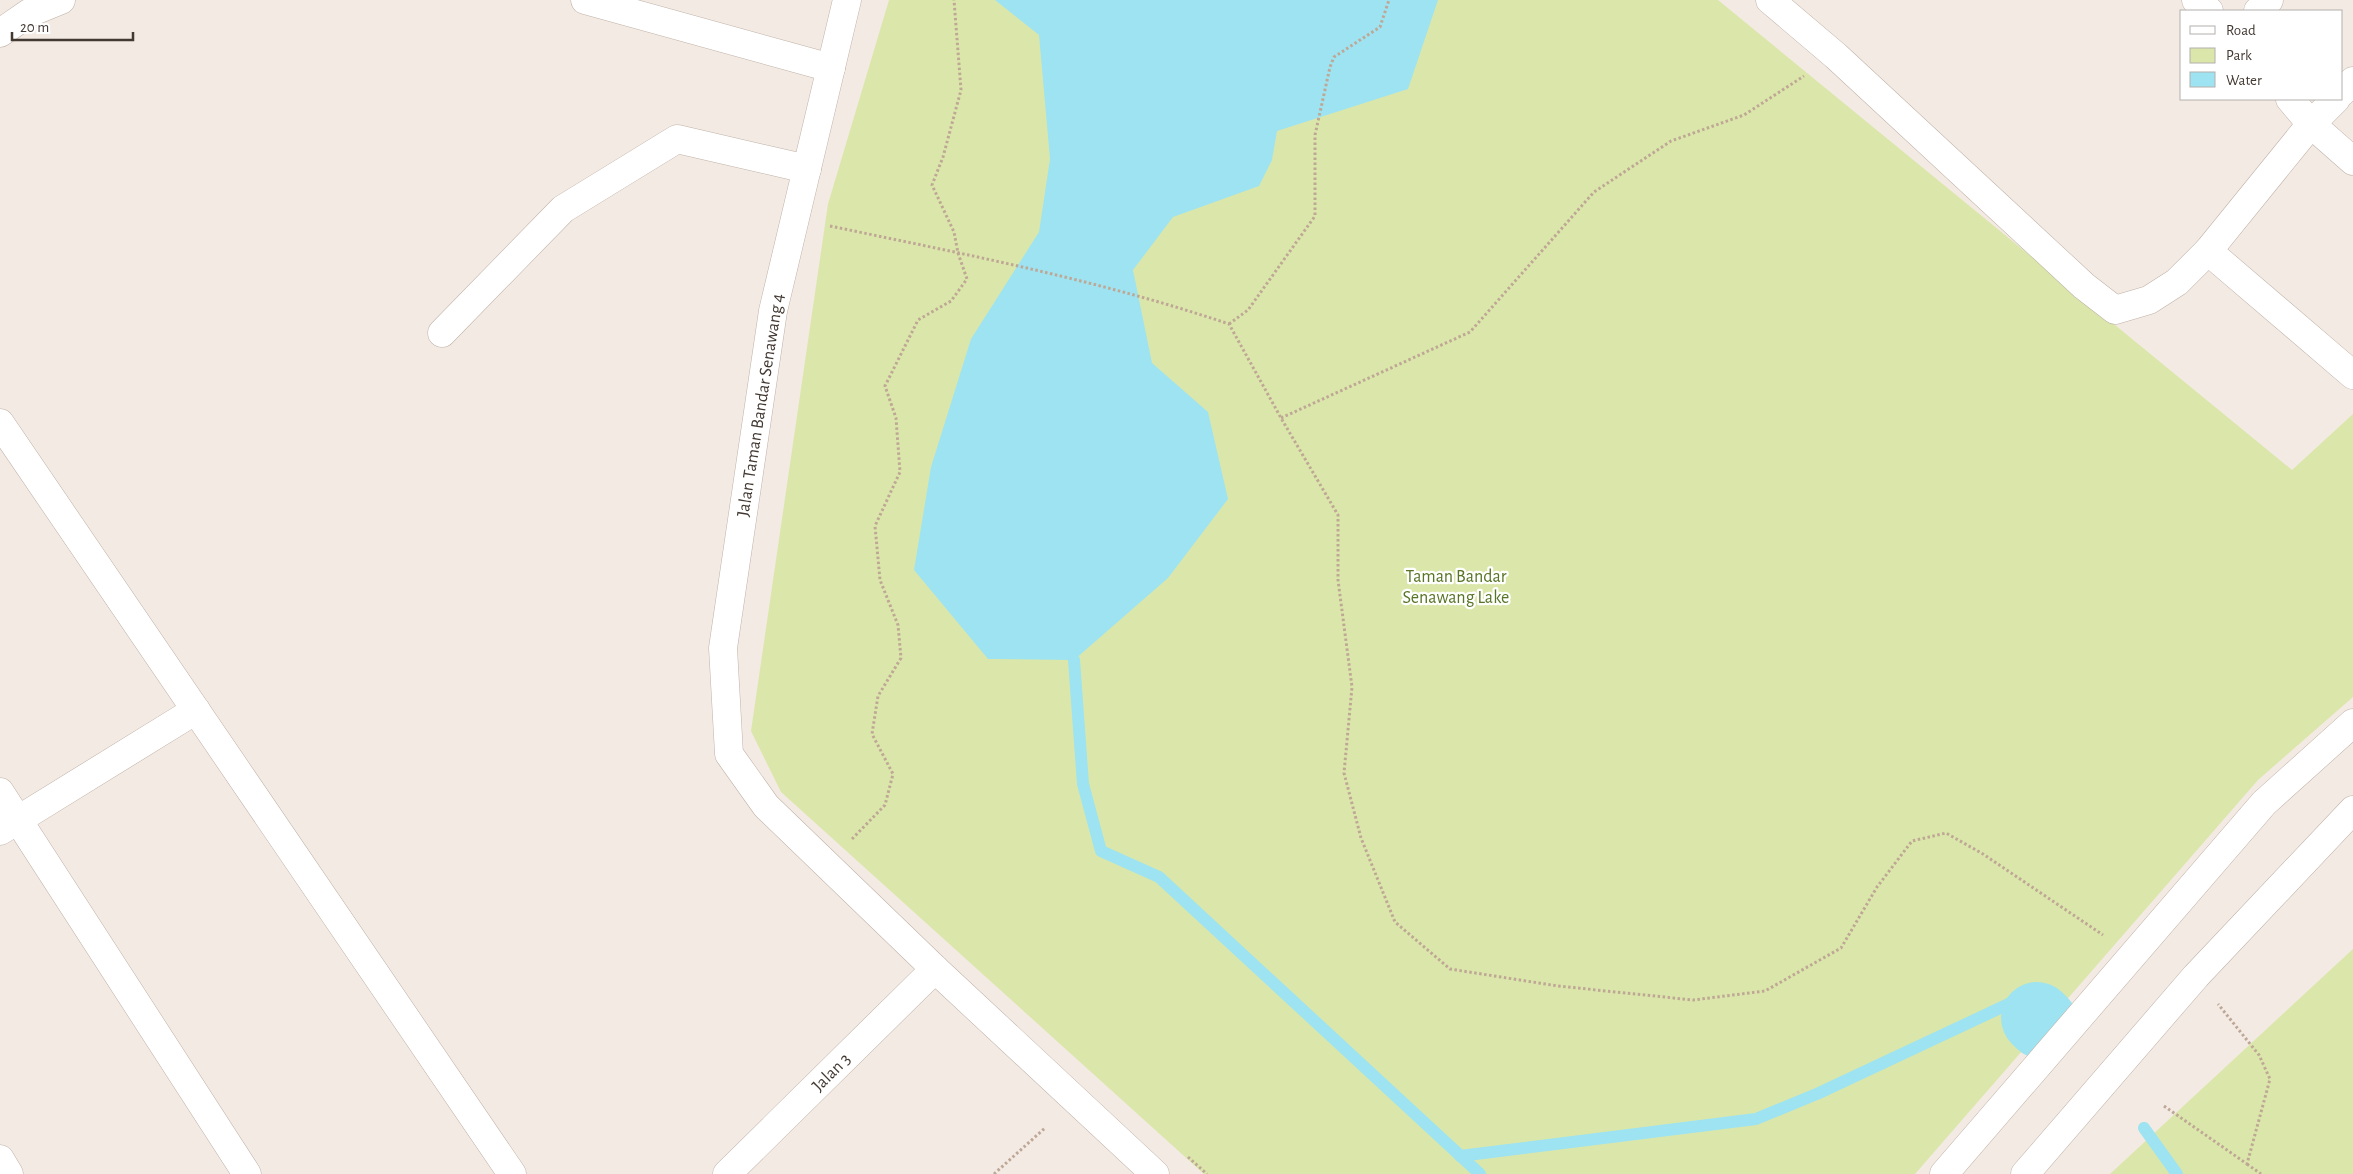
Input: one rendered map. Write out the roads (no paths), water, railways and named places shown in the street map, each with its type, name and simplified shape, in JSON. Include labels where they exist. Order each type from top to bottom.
[{"type":"street","points":[[0,33],[29,13],[61,0]]},
{"type":"street","points":[[585,0],[831,68]]},
{"type":"street","name":"Jalan Taman Bandar Senawang 4","points":[[847,0],[773,311],[723,648],[730,754],[766,806],[935,969],[1155,1174]]},
{"type":"street","points":[[1770,0],[1836,56],[2084,286],[2115,310],[2149,300],[2177,282],[2208,251],[2311,124],[2335,100]]},
{"type":"street","points":[[2196,0],[2209,10]]},
{"type":"street","points":[[2259,10],[2269,0]]},
{"type":"street","points":[[2343,91],[2353,81]]},
{"type":"street","points":[[2291,100],[2311,124],[2353,161]]},
{"type":"street","points":[[442,333],[563,209],[677,139],[807,169]]},
{"type":"street","points":[[2208,251],[2353,375]]},
{"type":"street","points":[[0,423],[512,1174]]},
{"type":"street","points":[[9,825],[196,710]]},
{"type":"street","points":[[1944,1174],[2264,803],[2353,723]]},
{"type":"street","points":[[0,792],[9,825],[247,1174]]},
{"type":"street","points":[[2025,1174],[2196,976],[2353,810]]},
{"type":"street","name":"Jalan 3","points":[[727,1174],[935,969]]},
{"type":"street","points":[[0,1159],[9,1174]]},
{"type":"water","points":[[995,0],[1438,0],[1408,89],[1277,131],[1272,160],[1259,186],[1173,217],[1133,270],[1152,363],[1208,412],[1228,499],[1168,578],[1074,660],[988,659],[914,570],[931,467],[971,339],[1039,232],[1050,159],[1039,35]]},
{"type":"waterway","points":[[1074,660],[1083,784],[1101,851],[1159,877],[1480,1174]]},
{"type":"waterway","points":[[1460,1156],[1756,1119],[1819,1093],[2015,1001],[2037,1018]]},
{"type":"waterway","points":[[2037,1018],[2042,1023]]},
{"type":"waterway","points":[[2144,1128],[2177,1174]]},
{"type":"park label","name":"Taman Bandar Senawang Lake","points":[[1456,586]]}]
